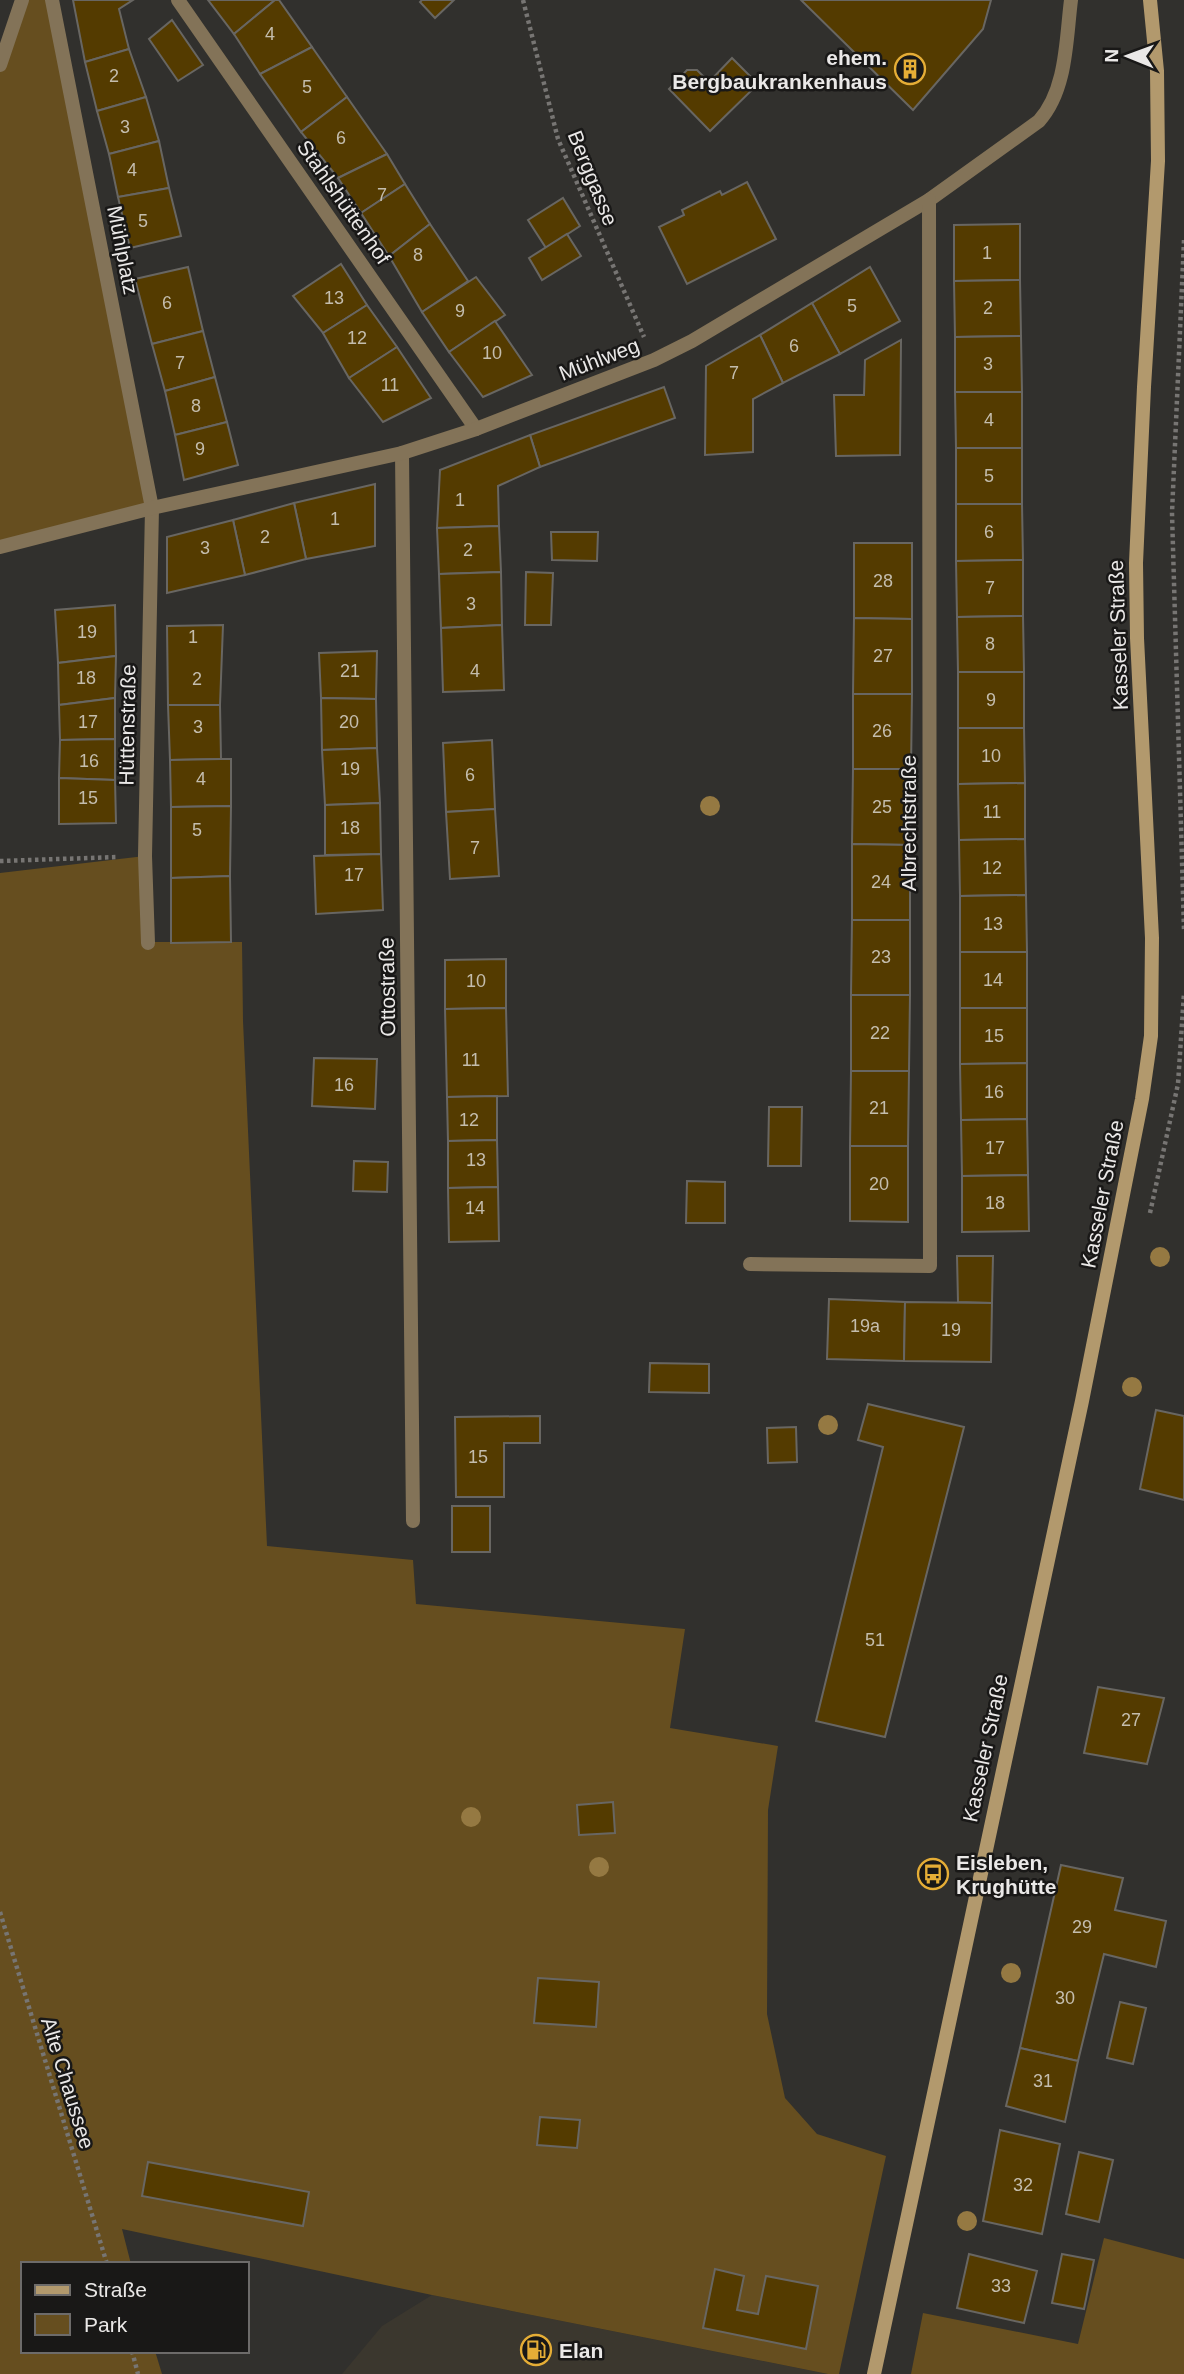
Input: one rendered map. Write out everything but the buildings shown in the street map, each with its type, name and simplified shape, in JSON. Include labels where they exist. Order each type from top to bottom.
[{"type":"main road","name":"Kasseler Straße","points":[[874,2374],[1095,1337],[1142,1099],[1151,1036],[1152,926],[1137,638],[1136,563],[1140,450],[1159,149],[1157,71],[1150,0]]},
{"type":"street","points":[[0,65],[22,0]]},
{"type":"street","name":"Mühlplatz","points":[[52,0],[152,508]]},
{"type":"street","name":"Stahlshüttenhof","points":[[178,0],[476,429]]},
{"type":"street","name":"Mühlweg","points":[[0,547],[152,508],[402,453],[476,429],[654,360],[692,341],[929,200],[1026,132],[1046,113],[1055,94],[1063,64],[1070,0]]},
{"type":"street","name":"Albrechtstraße","points":[[750,1264],[930,1266],[929,200]]},
{"type":"street","name":"Ottostraße","points":[[402,453],[413,1521]]},
{"type":"street","name":"Hüttenstraße","points":[[148,943],[145,856],[152,508]]},
{"type":"path","name":"Berggasse","points":[[523,0],[558,139],[654,360]]},
{"type":"path","points":[[1184,240],[1172,513],[1184,930]]},
{"type":"path","points":[[0,861],[145,856]]},
{"type":"path","name":"Alte Chaussee","points":[[0,1912],[106,2262]]},
{"type":"path","points":[[133,2353],[138,2374]]},
{"type":"shaded area","name":"Elan","points":[[432,2295],[828,2374],[342,2374],[382,2326]]},
{"type":"green space","points":[[22,0],[52,0],[152,508],[0,547],[0,65]]},
{"type":"green space","points":[[145,856],[148,942],[242,942],[243,1021],[267,1546],[413,1560],[416,1604],[685,1629],[670,1728],[778,1746],[768,1810],[767,2014],[785,2098],[817,2134],[886,2156],[839,2374],[432,2295],[122,2229],[130,2262],[21,2262],[21,2353],[156,2353],[162,2374],[0,2374],[0,873]]},
{"type":"green space","points":[[1104,2238],[1184,2259],[1184,2374],[911,2374],[923,2313],[1078,2344]]},
{"type":"place","name":"ehem. Bergbaukrankenhaus","points":[[910,69]]},
{"type":"place","name":"Eisleben, Krughütte","points":[[933,1874]]},
{"type":"place","name":"Elan","points":[[536,2350]]}]
